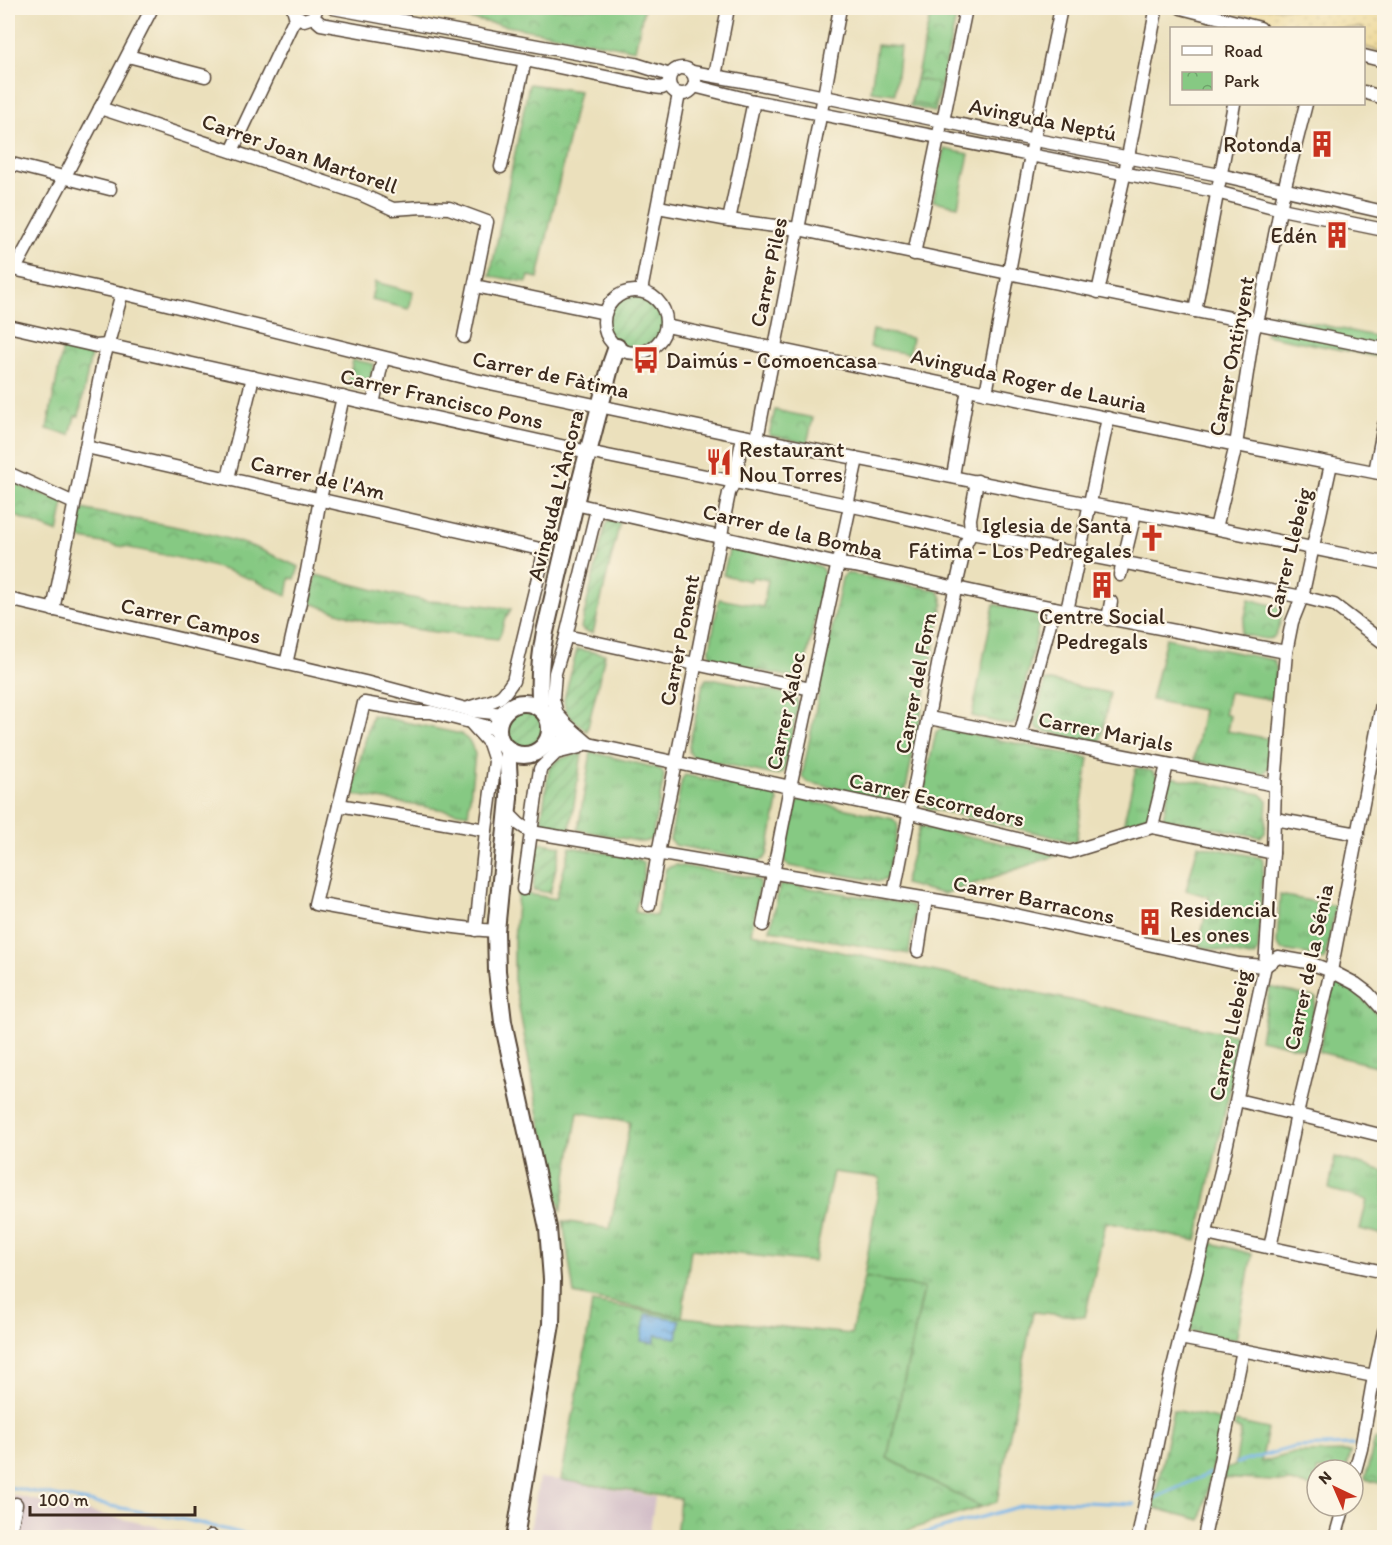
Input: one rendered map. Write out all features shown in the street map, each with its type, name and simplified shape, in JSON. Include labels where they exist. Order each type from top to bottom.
[{"type":"street","points":[[11,269],[64,178],[152,8]]},
{"type":"street","points":[[333,8],[634,64],[670,80]]},
{"type":"street","points":[[715,76],[728,8]]},
{"type":"street","name":"Carrer Piles","points":[[757,439],[840,8]]},
{"type":"street","points":[[914,254],[966,8]]},
{"type":"street","points":[[986,393],[1061,8]]},
{"type":"street","points":[[1181,8],[1256,27]]},
{"type":"street","points":[[1098,291],[1125,174],[1156,11]]},
{"type":"street","points":[[232,152],[292,24],[295,13],[307,20],[315,12],[321,24],[525,60],[654,87],[662,88],[670,80],[673,71],[680,68],[692,72],[695,79],[694,86],[688,93],[679,94],[672,90],[670,80]]},
{"type":"street","points":[[128,56],[205,76]]},
{"type":"street","points":[[1365,56],[1384,61]]},
{"type":"street","points":[[501,167],[525,60]]},
{"type":"street","name":"Avinguda Neptú","points":[[692,72],[1220,175],[1384,212]]},
{"type":"street","name":"Avinguda Neptú","points":[[694,86],[821,114],[1217,193],[1384,230]]},
{"type":"street","points":[[1365,92],[1384,98]]},
{"type":"street","points":[[641,291],[679,94]]},
{"type":"street","points":[[729,220],[754,100]]},
{"type":"street","points":[[1194,311],[1234,105]]},
{"type":"street","name":"Carrer Ontinyent","points":[[1216,528],[1236,445],[1256,323],[1284,190],[1306,105]]},
{"type":"street","name":"Carrer Joan Martorell","points":[[100,108],[358,193],[393,209],[449,208],[487,222],[475,286]]},
{"type":"street","points":[[8,163],[110,189]]},
{"type":"street","points":[[658,207],[798,230],[1384,349]]},
{"type":"street","name":"Carrer de Fàtima","points":[[11,269],[122,293],[471,379],[757,439],[1384,563]]},
{"type":"street","points":[[464,337],[475,286],[605,314]]},
{"type":"street","points":[[641,291],[658,300],[666,317],[666,326],[663,336],[656,345],[637,353],[626,352],[610,340],[604,323],[605,314],[615,298],[623,293],[641,291]]},
{"type":"street","points":[[53,610],[107,345],[122,293]]},
{"type":"street","name":"Carrer Francisco Pons","points":[[8,326],[96,346],[107,345],[588,452],[971,533],[1302,597],[1334,605],[1384,643]]},
{"type":"street","name":"Avinguda Roger de Lauria","points":[[666,326],[1380,473]]},
{"type":"street","name":"Avinguda L'Àncora","points":[[545,716],[539,688],[540,656],[544,632],[600,405],[617,347]]},
{"type":"street","points":[[374,404],[383,358]]},
{"type":"street","points":[[228,478],[253,377]]},
{"type":"street","points":[[953,476],[968,389]]},
{"type":"street","points":[[286,664],[343,397]]},
{"type":"street","points":[[1067,611],[1108,418]]},
{"type":"street","points":[[1380,473],[1384,424]]},
{"type":"street","name":"Carrer Ponent","points":[[658,853],[727,503],[734,482],[743,436]]},
{"type":"street","name":"Carrer de l'Am","points":[[86,447],[540,549],[543,557],[513,681],[500,697],[467,709]]},
{"type":"street","name":"Carrer Xaloc","points":[[762,925],[838,564],[857,459]]},
{"type":"street","name":"Carrer Llebeig","points":[[1138,1538],[1169,1383],[1237,1100],[1265,966],[1275,819],[1275,785],[1286,652],[1292,622],[1302,597],[1332,464]]},
{"type":"street","points":[[8,473],[75,503]]},
{"type":"street","name":"Carrer del Forn","points":[[894,893],[939,660],[966,543],[971,533],[970,519],[977,481]]},
{"type":"street","name":"Carrer de la Bomba","points":[[575,504],[838,564],[1067,611],[1286,652]]},
{"type":"street","name":"Carrer Escorredors","points":[[590,744],[567,725],[555,711],[553,699],[555,673],[597,509]]},
{"type":"street","points":[[1120,575],[1135,513]]},
{"type":"street","name":"Carrer Campos","points":[[8,599],[364,682],[467,709],[501,722]]},
{"type":"street","points":[[1108,619],[1112,602]]},
{"type":"street","points":[[1020,736],[1054,608]]},
{"type":"street","points":[[566,636],[811,689]]},
{"type":"street","name":"Avinguda L'Àncora","points":[[519,704],[540,656]]},
{"type":"street","points":[[364,682],[375,691],[431,712],[470,722],[501,722]]},
{"type":"street","name":"Carrer de la Sénia","points":[[1270,1248],[1297,1114],[1331,971],[1384,694]]},
{"type":"street","points":[[431,712],[364,703],[315,904],[476,930],[496,931]]},
{"type":"street","points":[[508,806],[535,751],[549,737],[545,716],[535,705],[527,703],[510,707],[501,722],[501,740],[514,753],[522,755],[535,751]]},
{"type":"street","name":"Carrer Escorredors","points":[[545,716],[556,729],[590,744]]},
{"type":"street","name":"Carrer Marjals","points":[[929,717],[1275,785]]},
{"type":"street","points":[[470,722],[489,744],[495,761],[476,930]]},
{"type":"street","name":"Carrer Escorredors","points":[[535,751],[558,742],[590,744],[910,813],[1070,852],[1152,827],[1273,853]]},
{"type":"street","points":[[523,889],[540,769],[556,753],[590,744]]},
{"type":"street","points":[[508,749],[507,766],[510,779],[496,931],[497,971],[503,1022],[548,1228],[552,1279],[551,1324],[515,1538]]},
{"type":"street","points":[[1152,827],[1167,765]]},
{"type":"street","points":[[339,805],[486,830]]},
{"type":"street","points":[[508,806],[519,824],[531,832]]},
{"type":"street","points":[[1275,819],[1358,834]]},
{"type":"street","name":"Carrer Barracons","points":[[531,832],[988,909],[1239,964],[1265,966],[1278,957],[1307,962],[1356,984],[1368,993],[1384,1011]]},
{"type":"street","points":[[649,905],[658,853]]},
{"type":"street","points":[[918,951],[926,899]]},
{"type":"street","points":[[1237,1100],[1384,1136]]},
{"type":"street","points":[[1206,1234],[1384,1272]]},
{"type":"street","points":[[1358,1458],[1374,1376],[1381,1363],[1384,1331]]},
{"type":"street","points":[[1180,1338],[1374,1376]]},
{"type":"street","points":[[1204,1538],[1243,1350]]},
{"type":"street","points":[[9,1538],[16,1504]]},
{"type":"street","points":[[1335,1538],[1341,1518]]},
{"type":"shaded area","points":[[539,1478],[655,1497],[649,1537],[529,1537]]},
{"type":"shaded area","points":[[8,1494],[204,1537],[8,1537]]},
{"type":"green space","points":[[411,8],[644,8],[635,50]]},
{"type":"green space","points":[[932,8],[958,8],[935,112],[910,106]]},
{"type":"green space","points":[[877,45],[900,47],[895,94],[871,91]]},
{"type":"green space","points":[[916,79],[938,83],[933,107],[911,103]]},
{"type":"green space","points":[[529,84],[579,91],[538,278],[529,276],[527,282],[490,276]]},
{"type":"green space","points":[[944,149],[969,154],[958,206],[933,201]]},
{"type":"green space","points":[[375,282],[413,292],[409,309],[371,300]]},
{"type":"green space","points":[[635,291],[647,293],[657,300],[664,310],[666,322],[664,334],[657,344],[647,351],[635,353],[623,351],[613,344],[606,334],[604,322],[606,310],[613,300],[623,293]]},
{"type":"green space","points":[[1271,314],[1384,338],[1384,358],[1265,335]]},
{"type":"green space","points":[[873,330],[912,338],[909,354],[870,347]]},
{"type":"green space","points":[[63,347],[91,355],[79,416],[75,416],[70,435],[47,429]]},
{"type":"green space","points":[[353,360],[374,364],[367,391],[347,386]]},
{"type":"green space","points":[[775,410],[813,418],[807,443],[769,435]]},
{"type":"green space","points":[[8,479],[64,502],[58,533],[8,513]]},
{"type":"green space","points":[[82,509],[228,539],[255,547],[299,567],[295,579],[290,578],[287,596],[263,584],[211,566],[77,538]]},
{"type":"green space","points":[[607,522],[620,522],[593,633],[581,628],[605,527]]},
{"type":"green space","points":[[731,548],[819,566],[823,570],[824,575],[804,671],[800,677],[794,678],[713,660],[710,655],[719,599],[763,607],[768,580],[752,577],[751,581],[723,575]]},
{"type":"green space","points":[[846,574],[936,590],[941,595],[943,604],[902,801],[895,802],[807,782],[802,777],[842,578]]},
{"type":"green space","points":[[316,575],[428,601],[511,609],[498,639],[365,621],[310,603]]},
{"type":"green space","points":[[1249,599],[1283,608],[1276,635],[1272,638],[1241,634]]},
{"type":"green space","points":[[994,604],[1035,614],[1039,618],[1017,719],[1014,724],[1009,725],[972,716]]},
{"type":"green space","points":[[1166,638],[1273,660],[1276,667],[1274,700],[1229,692],[1224,714],[1230,716],[1227,731],[1271,739],[1269,767],[1263,774],[1194,761],[1203,710],[1151,700]]},
{"type":"green space","points":[[577,649],[605,654],[587,731],[571,718],[564,705]]},
{"type":"green space","points":[[706,679],[716,679],[793,695],[798,706],[784,771],[774,775],[693,757],[689,752],[689,746]]},
{"type":"green space","points":[[1045,680],[1110,693],[1100,744],[1040,730],[1036,727],[1035,721]]},
{"type":"green space","points":[[524,703],[534,705],[542,711],[548,719],[550,729],[548,739],[542,747],[534,753],[524,755],[514,753],[506,747],[500,739],[498,729],[500,719],[506,711],[514,705]]},
{"type":"green space","points":[[372,715],[461,734],[470,742],[475,754],[468,814],[355,795],[353,786]]},
{"type":"green space","points":[[940,729],[1089,758],[1076,842],[928,808],[923,804],[922,797],[936,732]]},
{"type":"green space","points":[[591,752],[660,769],[663,772],[664,777],[652,838],[643,842],[578,830]]},
{"type":"green space","points":[[582,753],[570,830],[545,826],[541,822],[549,768],[559,759]]},
{"type":"green space","points":[[1136,768],[1152,771],[1158,778],[1150,814],[1123,826]]},
{"type":"green space","points":[[685,775],[772,792],[776,795],[778,802],[767,855],[764,859],[759,861],[674,845],[670,839],[682,779]]},
{"type":"green space","points":[[1171,777],[1261,794],[1267,800],[1265,833],[1260,837],[1163,818]]},
{"type":"green space","points":[[799,800],[893,819],[898,828],[887,878],[879,881],[789,866],[785,863],[784,858]]},
{"type":"green space","points":[[920,826],[1058,855],[944,894],[904,884]]},
{"type":"green space","points":[[542,843],[561,846],[550,893],[533,890],[537,848]]},
{"type":"green space","points":[[1198,845],[1262,858],[1258,952],[1255,956],[1250,957],[1199,946],[1209,897],[1186,890]]},
{"type":"green space","points":[[570,847],[636,858],[644,863],[644,873],[635,912],[656,916],[666,868],[676,865],[755,878],[760,882],[751,933],[1241,1036],[1197,1241],[1106,1222],[1085,1317],[1033,1312],[997,1502],[981,1507],[887,1458],[924,1289],[864,1277],[880,1178],[833,1172],[814,1262],[691,1249],[682,1317],[574,1294],[563,1221],[610,1229],[630,1122],[578,1112],[561,1212],[539,1116],[514,980],[514,940],[518,892],[556,899]]},
{"type":"green space","points":[[780,885],[907,904],[913,907],[909,954],[770,930]]},
{"type":"green space","points":[[1280,895],[1336,906],[1324,961],[1308,954],[1282,950],[1277,944]]},
{"type":"green space","points":[[1334,981],[1359,995],[1384,1019],[1384,1068],[1319,1052]]},
{"type":"green space","points":[[1270,987],[1316,998],[1305,1049],[1260,1039]]},
{"type":"green space","points":[[1335,1157],[1384,1171],[1384,1235],[1360,1229],[1367,1200],[1329,1189]]},
{"type":"green space","points":[[1212,1243],[1252,1254],[1236,1340],[1189,1331]]},
{"type":"green space","points":[[864,1277],[924,1288],[887,1458],[981,1507],[886,1537],[676,1537],[680,1499],[561,1480],[592,1302],[682,1317],[851,1334]]},
{"type":"green space","points":[[1173,1410],[1222,1420],[1201,1520],[1153,1508]]},
{"type":"green space","points":[[1235,1422],[1268,1429],[1261,1462],[1295,1453],[1351,1452],[1349,1458],[1305,1458],[1305,1485],[1290,1482],[1223,1478],[1225,1469],[1235,1466],[1241,1431],[1234,1427]]},
{"type":"green space","points":[[1375,1439],[1384,1440],[1384,1485],[1365,1479]]},
{"type":"sand","points":[[1215,8],[1384,8],[1384,52],[1365,47],[1365,27],[1291,27]]},
{"type":"water","points":[[646,1314],[680,1320],[677,1338],[656,1335],[654,1343],[641,1341]]},
{"type":"waterway","points":[[1237,1463],[1295,1447],[1353,1445]]},
{"type":"waterway","points":[[1155,1498],[1210,1473]]},
{"type":"waterway","points":[[8,1487],[186,1520],[262,1538]]},
{"type":"waterway","points":[[907,1538],[1021,1506],[1058,1501],[1134,1504]]},
{"type":"place","name":"Rotonda","points":[[1322,144]]},
{"type":"place","name":"Edén","points":[[1337,235]]},
{"type":"place","name":"Daimús - Comoencasa","points":[[646,360]]},
{"type":"place","name":"Restaurant Nou Torres","points":[[719,462]]},
{"type":"place","name":"Iglesia de Santa Fátima - Los Pedregales","points":[[1152,538]]},
{"type":"place","name":"Centre Social Pedregals","points":[[1102,585]]},
{"type":"place","name":"Residencial Les ones","points":[[1150,922]]}]
